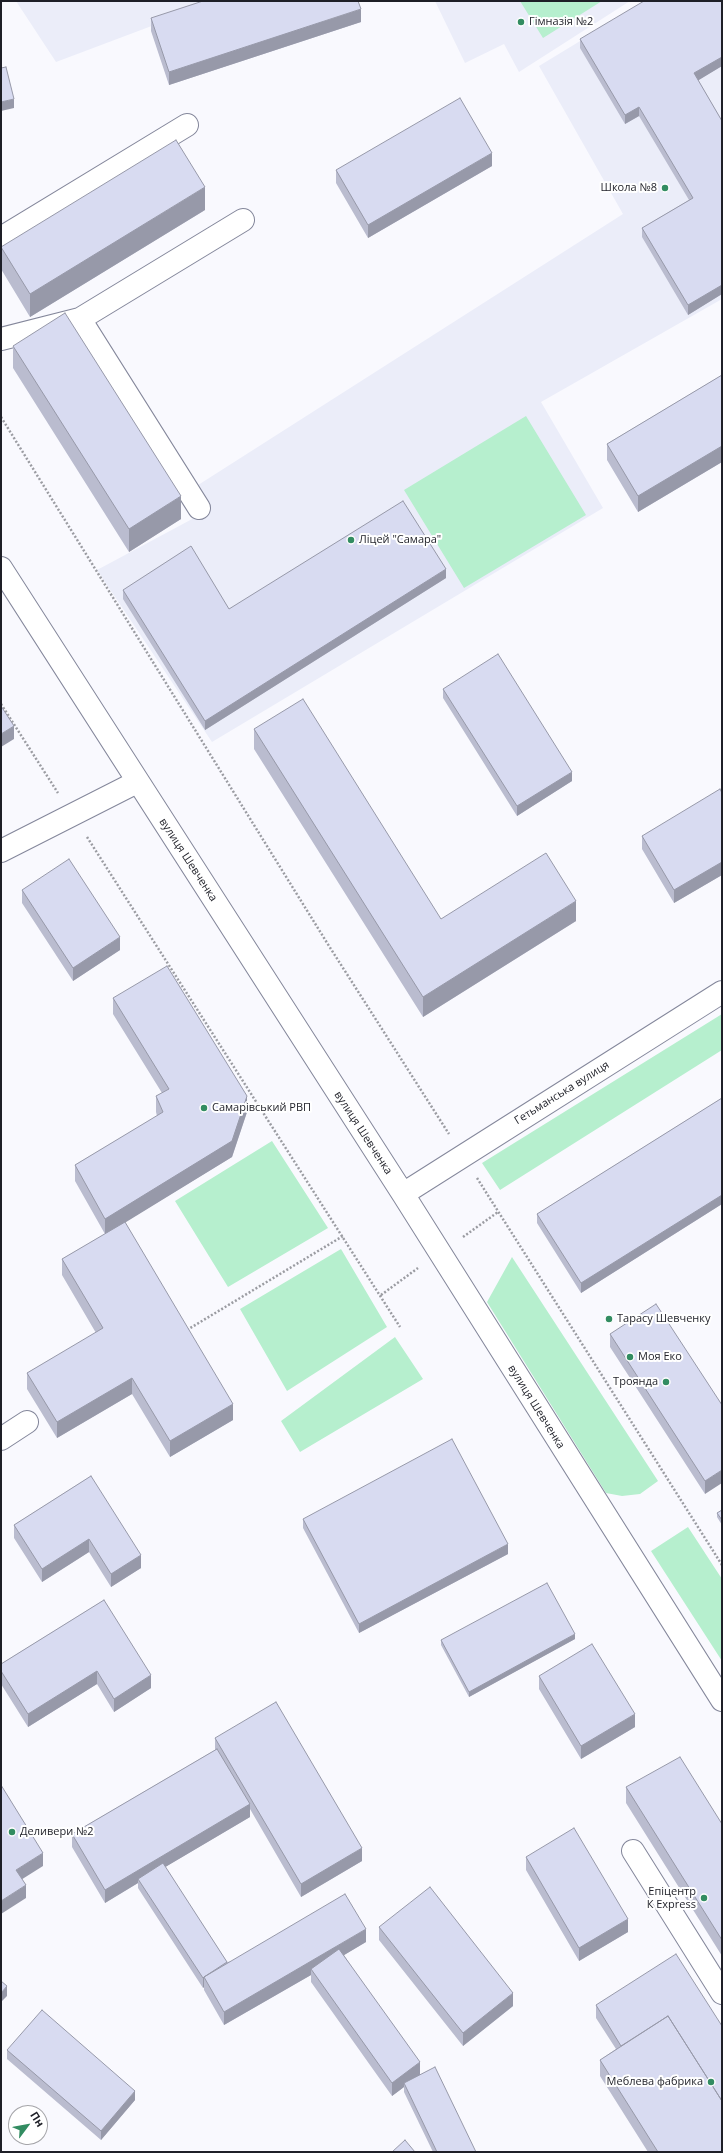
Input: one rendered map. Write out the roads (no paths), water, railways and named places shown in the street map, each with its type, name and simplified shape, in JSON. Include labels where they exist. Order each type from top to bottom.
[{"type":"street","points":[[1,238],[187,125]]},
{"type":"street","points":[[1,339],[80,319],[243,220]]},
{"type":"street","points":[[80,319],[199,508]]},
{"type":"street","name":"вулиця Шевченка","points":[[3,574],[403,1194],[722,1700]]},
{"type":"street","points":[[1,851],[137,782]]},
{"type":"street","name":"Гетьманська вулиця","points":[[403,1194],[722,992]]},
{"type":"street","points":[[1,1439],[27,1422]]},
{"type":"street","points":[[633,1851],[722,1992]]},
{"type":"place","name":"Гімназія №2","points":[[521,22]]},
{"type":"place","name":"Школа №8","points":[[665,188]]},
{"type":"place","name":"Ліцей \"Самара\"","points":[[351,540]]},
{"type":"place","name":"Самарівський РВП","points":[[204,1108]]},
{"type":"place","name":"Тарасу Шевченку","points":[[609,1319]]},
{"type":"place","name":"Моя Еко","points":[[630,1357]]},
{"type":"place","name":"Троянда","points":[[666,1382]]},
{"type":"place","name":"Деливери №2","points":[[12,1832]]},
{"type":"place","name":"Епіцентр К Express","points":[[704,1898]]},
{"type":"place","name":"Меблева фабрика","points":[[711,2082]]}]
